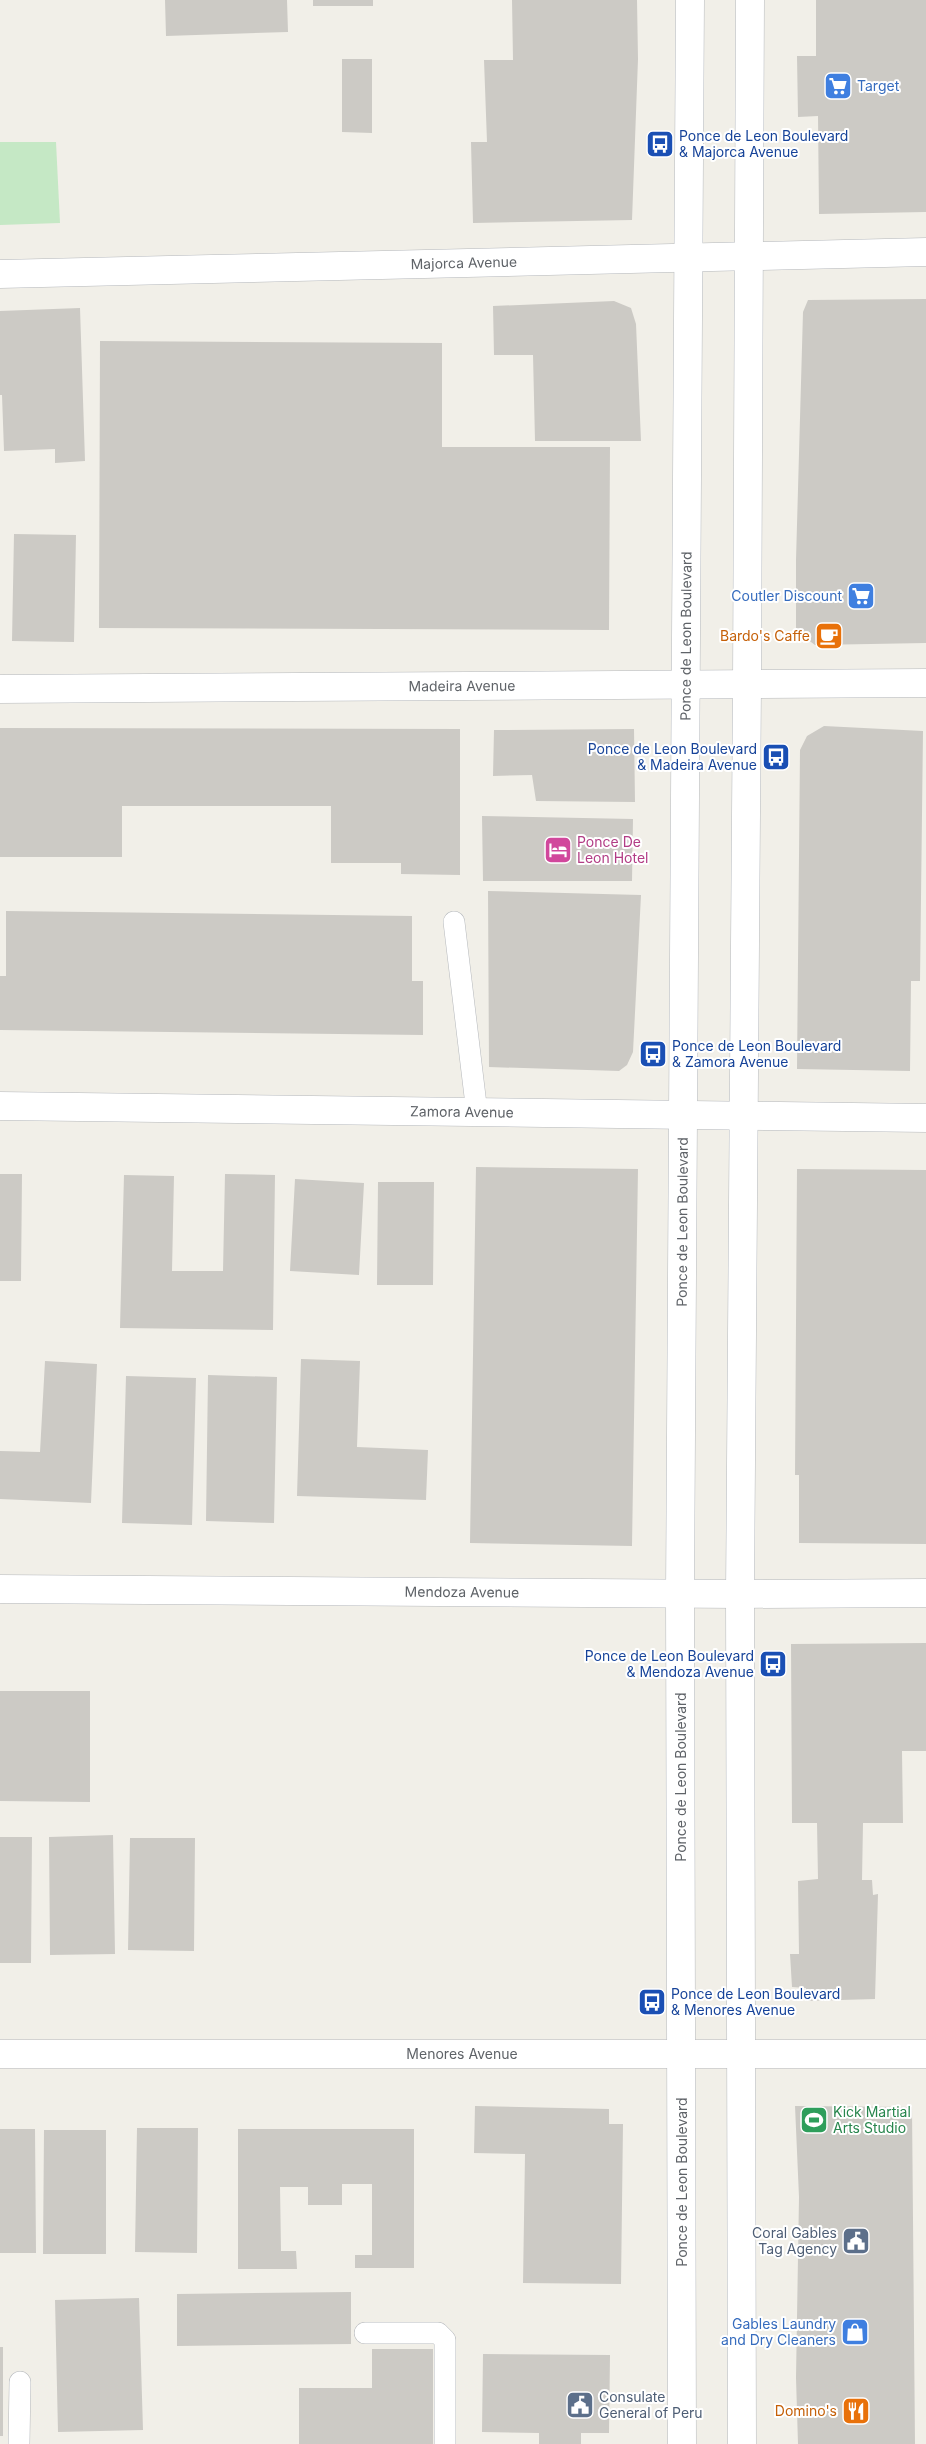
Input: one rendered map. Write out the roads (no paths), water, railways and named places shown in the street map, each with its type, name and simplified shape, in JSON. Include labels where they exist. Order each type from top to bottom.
[{"type":"street","name":"Ponce de Leon Boulevard","points":[[682,2444],[680,1594],[690,0]]},
{"type":"street","points":[[742,2444],[740,1594],[750,0]]},
{"type":"street","name":"Majorca Avenue","points":[[0,274],[926,252]]},
{"type":"street","name":"Madeira Avenue","points":[[0,689],[926,683]]},
{"type":"street","name":"Zamora Avenue","points":[[0,1106],[926,1118]]},
{"type":"street","name":"Mendoza Avenue","points":[[0,1588],[680,1594],[926,1593]]},
{"type":"street","name":"Menores Avenue","points":[[0,2054],[926,2054]]},
{"type":"lane","points":[[454,922],[477,1113]]},
{"type":"lane","points":[[365,2332],[438,2333],[445,2340],[445,2444]]},
{"type":"lane","points":[[20,2382],[20,2444]]},
{"type":"place","name":"Target","points":[[838,86]]},
{"type":"place","name":"Ponce de Leon Boulevard & Majorca Avenue","points":[[660,144]]},
{"type":"place","name":"Coutler Discount","points":[[861,596]]},
{"type":"place","name":"Bardo's Caffe","points":[[829,636]]},
{"type":"place","name":"Ponce de Leon Boulevard & Madeira Avenue","points":[[776,757]]},
{"type":"place","name":"Ponce De Leon Hotel","points":[[558,850]]},
{"type":"place","name":"Ponce de Leon Boulevard & Zamora Avenue","points":[[653,1054]]},
{"type":"place","name":"Ponce de Leon Boulevard & Mendoza Avenue","points":[[773,1664]]},
{"type":"place","name":"Ponce de Leon Boulevard & Menores Avenue","points":[[652,2002]]},
{"type":"place","name":"Kick Martial Arts Studio","points":[[814,2120]]},
{"type":"place","name":"Coral Gables Tag Agency","points":[[856,2241]]},
{"type":"place","name":"Gables Laundry and Dry Cleaners","points":[[855,2332]]},
{"type":"place","name":"Consulate General of Peru","points":[[580,2405]]},
{"type":"place","name":"Domino's","points":[[856,2411]]}]
